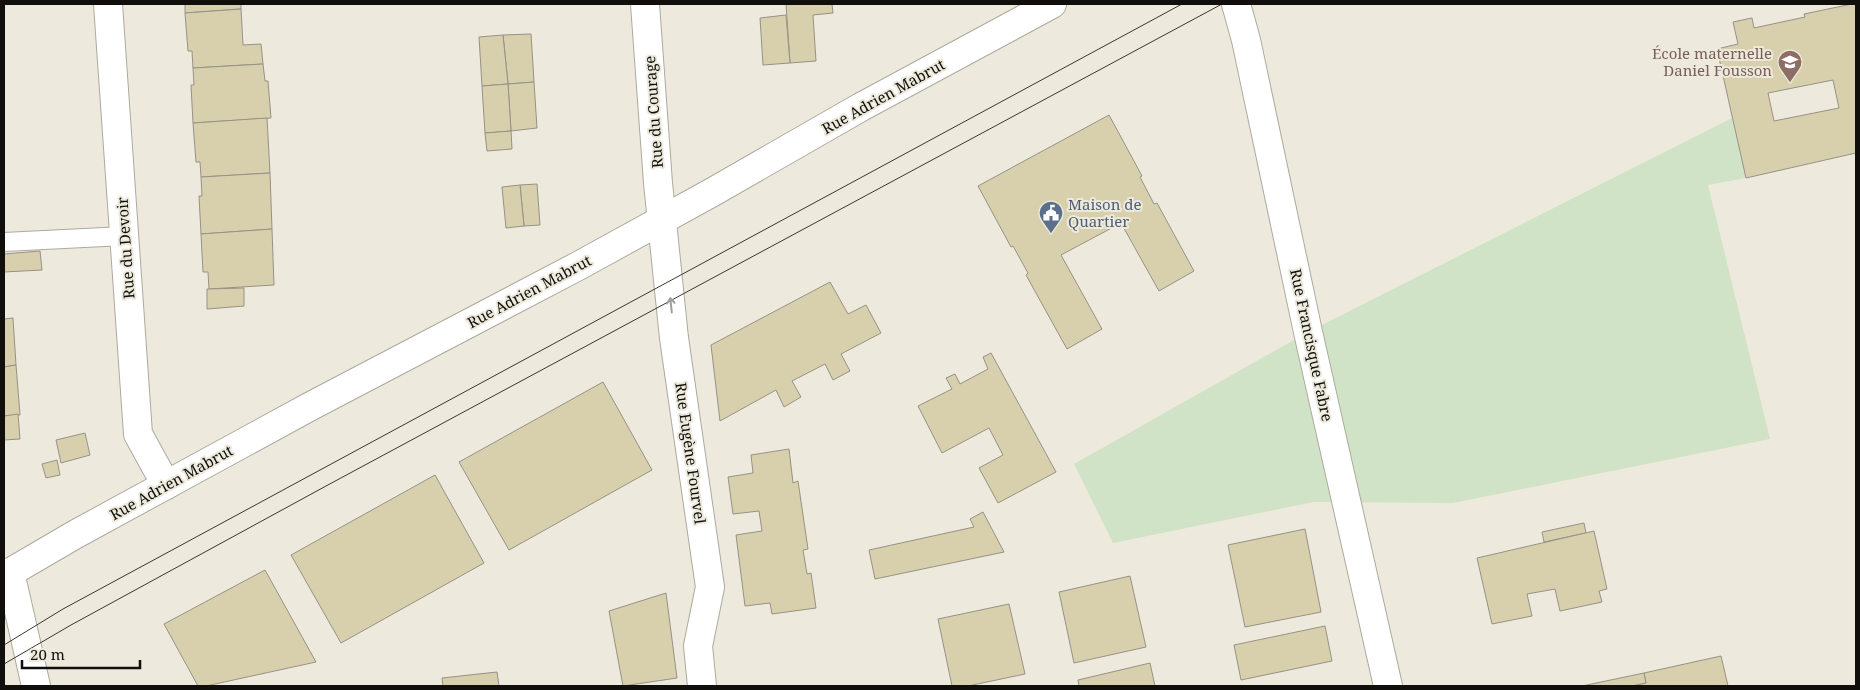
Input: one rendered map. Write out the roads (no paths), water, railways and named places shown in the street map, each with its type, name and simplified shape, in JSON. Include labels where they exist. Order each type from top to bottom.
[{"type":"street","name":"Rue du Devoir","points":[[108,4],[138,434],[166,485]]},
{"type":"street","name":"Rue du Courage","points":[[644,4],[662,220]]},
{"type":"street","name":"Rue Adrien Mabrut","points":[[7,574],[166,485],[662,220],[861,107],[1052,4]]},
{"type":"street","name":"Rue Francisque Fabre","points":[[1236,4],[1246,40],[1306,322],[1388,686]]},
{"type":"street","name":"Rue Eugène Fourvel","points":[[662,220],[674,338],[710,587],[698,646],[702,686]]},
{"type":"street","points":[[7,574],[36,686]]},
{"type":"lane","points":[[4,242],[124,236]]},
{"type":"tram line","points":[[4,645],[63,609],[1182,4]]},
{"type":"tram line","points":[[4,664],[71,625],[326,486],[1222,4]]},
{"type":"place","name":"École maternelle Daniel Fousson","points":[[1790,83]]},
{"type":"place","name":"Maison de Quartier","points":[[1051,234]]}]
